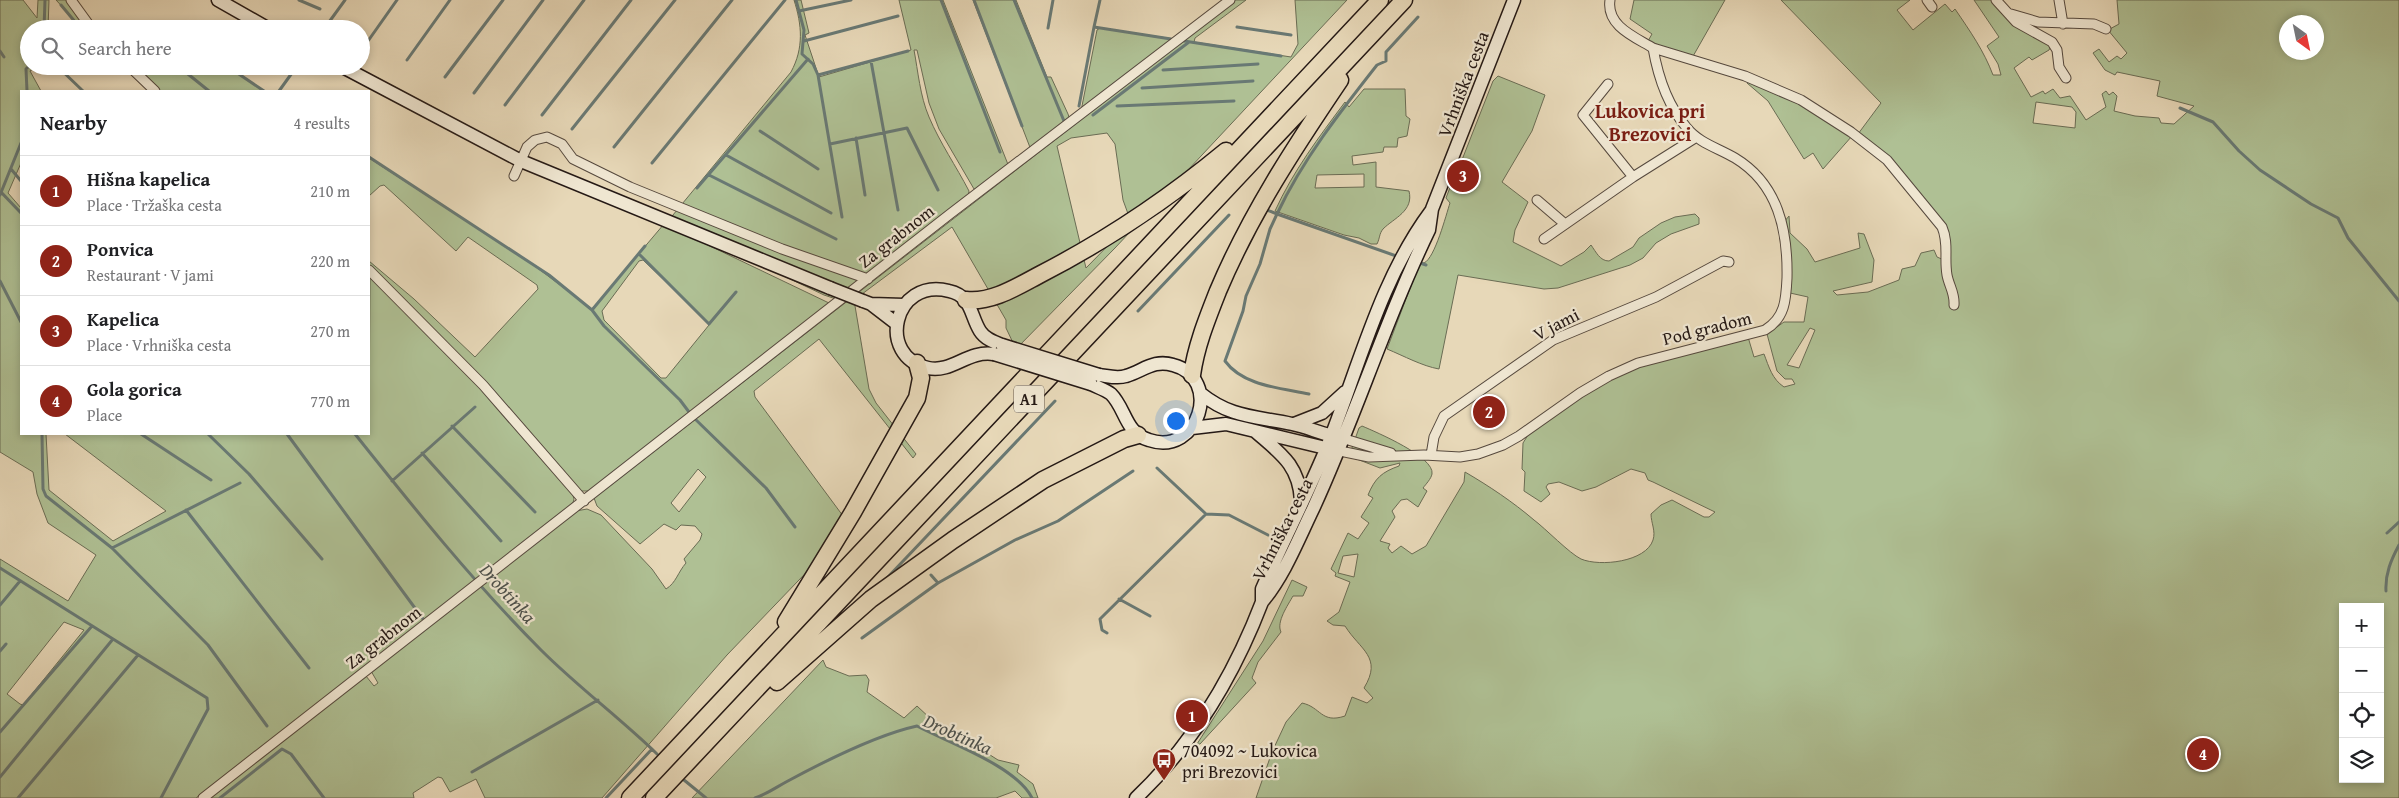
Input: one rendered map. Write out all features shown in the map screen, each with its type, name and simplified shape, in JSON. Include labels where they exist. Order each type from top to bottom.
[{"type":"highway","name":"A1","points":[[630,798],[1380,0]]},
{"type":"highway","name":"A1","points":[[654,798],[1404,0]]},
{"type":"highway","points":[[1192,375],[1195,356],[1209,315],[1230,263],[1254,214],[1292,151],[1369,38]]},
{"type":"highway","points":[[961,297],[981,301],[1008,291],[1094,247],[1177,190],[1278,109]]},
{"type":"highway","points":[[759,661],[804,593],[917,398],[921,378],[917,363]]},
{"type":"highway","points":[[698,751],[878,593],[1043,480],[1124,439],[1138,435]]},
{"type":"main road","points":[[218,0],[253,20]]},
{"type":"main road","name":"Vrhniška cesta","points":[[1262,602],[1272,590],[1342,445],[1409,276],[1419,239],[1420,225],[1432,209],[1514,0]]},
{"type":"main road","points":[[358,75],[521,161],[867,302],[904,305]]},
{"type":"main road","name":"Vrhniška cesta","points":[[1262,602],[1262,589],[1329,442],[1346,391],[1396,271],[1419,239]]},
{"type":"main road","points":[[998,350],[980,331],[970,306],[961,297],[938,289],[925,290],[913,296],[898,314],[896,324],[899,343],[906,355],[928,368],[941,368],[953,365],[969,356],[998,350],[1095,380],[1119,403],[1128,425],[1138,435],[1161,443],[1184,436],[1192,428],[1198,417],[1201,406],[1200,393],[1192,375],[1175,365],[1161,363],[1148,365],[1125,376],[1095,380]]},
{"type":"main road","points":[[867,302],[896,324]]},
{"type":"main road","points":[[1294,424],[1322,413],[1346,391]]},
{"type":"main road","points":[[1200,393],[1230,412],[1294,424],[1329,442]]},
{"type":"main road","points":[[1192,428],[1226,424],[1254,431],[1342,445]]},
{"type":"main road","points":[[1254,431],[1292,465],[1300,484],[1301,503]]},
{"type":"main road","points":[[1140,797],[1212,706],[1262,602]]},
{"type":"street","points":[[71,0],[85,20]]},
{"type":"street","name":"Za grabnom","points":[[203,798],[868,279],[1230,0]]},
{"type":"street","points":[[1610,0],[1609,7],[1614,20],[1621,28],[1654,48],[1745,76],[1801,100],[1851,132],[1887,160],[1942,227],[1946,237],[1947,275],[1955,297],[1954,305]]},
{"type":"street","points":[[1996,0],[2016,22],[2052,42],[2057,50],[2059,67],[2066,78]]},
{"type":"street","points":[[2059,0],[2063,24]]},
{"type":"street","points":[[2006,12],[2038,22],[2094,24],[2106,29]]},
{"type":"street","name":"Pod gradom","points":[[1398,455],[1460,457],[1491,450],[1520,436],[1580,392],[1609,376],[1638,363],[1765,330],[1779,319],[1785,307],[1787,270],[1786,245],[1778,206],[1768,188],[1752,171],[1736,159],[1696,138],[1685,127],[1666,94],[1658,73],[1654,48]]},
{"type":"street","points":[[138,75],[154,90]]},
{"type":"street","points":[[1608,84],[1583,115],[1633,177]]},
{"type":"street","points":[[514,176],[526,147],[535,140],[547,137],[562,144],[573,159],[630,187],[782,249],[868,279]]},
{"type":"street","points":[[1544,239],[1633,177],[1696,138]]},
{"type":"street","points":[[1536,200],[1565,224]]},
{"type":"street","name":"V jami","points":[[1431,455],[1434,437],[1444,416],[1553,340],[1656,297],[1722,261],[1729,262]]},
{"type":"street","points":[[370,271],[483,385],[584,501]]},
{"type":"street","points":[[1342,445],[1369,457],[1398,455]]},
{"type":"street","points":[[1342,445],[1398,455]]},
{"type":"green space","points":[[0,0],[23,0],[37,18],[38,0],[49,0],[48,20],[20,20],[20,75],[32,75],[40,90],[20,90],[20,165],[8,193],[20,207],[20,435],[46,435],[49,490],[113,541],[166,511],[66,435],[370,435],[370,276],[486,391],[572,492],[574,499],[572,506],[196,798],[0,798],[0,559],[68,601],[96,555],[48,523],[37,494],[33,472],[0,452]],"holes":[[[64,622],[84,630],[23,705],[7,694]]]},
{"type":"green space","points":[[56,0],[68,0],[82,20],[75,20]]},
{"type":"green space","points":[[794,0],[801,0],[809,33],[805,35],[819,77],[911,50],[899,0],[943,0],[1009,167],[978,190],[974,189],[939,129],[929,103],[917,50],[914,50],[921,92],[926,109],[938,136],[969,191],[968,198],[836,299],[668,221],[791,72],[800,45],[799,18]]},
{"type":"green space","points":[[973,0],[1016,0],[1047,77],[1051,77],[1068,114],[1070,120],[1031,150]]},
{"type":"green space","points":[[1235,0],[1246,0],[1195,38],[1194,42],[1291,57],[1298,44],[1295,0],[1347,0],[1115,248],[1016,349],[1006,328],[1006,320],[952,227],[854,300],[869,389],[876,403],[916,454],[913,458],[819,339],[754,391],[755,397],[846,520],[822,556],[727,655],[602,798],[485,798],[476,779],[450,792],[442,778],[438,777],[413,793],[414,798],[208,798],[366,676],[374,686],[378,683],[371,671],[576,511],[587,509],[601,515],[652,569],[666,589],[669,587],[686,563],[684,559],[700,540],[702,534],[695,526],[681,525],[676,530],[664,524],[640,544],[597,506],[594,498]],"holes":[[[1107,133],[1115,144],[1123,200],[1131,222],[1086,268],[1057,146],[1071,138]],[[698,469],[706,477],[679,512],[671,503]]]},
{"type":"green space","points":[[1634,0],[1725,0],[1692,58],[1648,41],[1652,34],[1630,19]]},
{"type":"green space","points":[[1781,0],[1910,0],[1897,10],[1913,30],[1945,4],[1952,12],[1955,9],[1961,17],[1981,49],[1993,75],[2001,75],[1998,64],[1987,46],[1999,37],[1974,0],[1992,0],[2051,46],[2049,50],[2032,60],[2029,57],[2014,68],[2031,97],[2043,91],[2045,94],[2053,89],[2060,98],[2070,96],[2086,120],[2106,107],[2102,94],[2106,91],[2109,95],[2113,92],[2117,96],[2114,111],[2135,116],[2159,118],[2161,123],[2174,124],[2194,106],[2157,96],[2160,81],[2117,72],[2115,75],[2105,70],[2093,53],[2099,49],[2109,62],[2117,56],[2121,59],[2127,53],[2108,30],[2119,24],[2117,0],[2399,0],[2399,798],[1256,798],[1272,752],[1286,722],[1302,703],[1326,716],[1337,718],[1345,716],[1352,697],[1367,703],[1373,698],[1364,688],[1371,669],[1367,654],[1345,626],[1333,625],[1327,621],[1339,612],[1350,582],[1335,576],[1336,573],[1331,569],[1348,533],[1358,539],[1369,523],[1361,517],[1373,498],[1368,495],[1373,484],[1384,473],[1399,466],[1400,463],[1380,468],[1349,456],[1359,428],[1362,426],[1415,453],[1430,467],[1432,474],[1423,488],[1427,491],[1418,507],[1407,499],[1401,500],[1392,511],[1395,517],[1380,541],[1390,544],[1388,548],[1392,553],[1401,546],[1412,554],[1426,546],[1464,482],[1465,472],[1518,507],[1570,552],[1581,559],[1589,561],[1622,561],[1641,553],[1649,547],[1654,537],[1651,514],[1661,505],[1672,500],[1704,517],[1709,517],[1715,512],[1648,480],[1645,473],[1631,469],[1596,487],[1582,491],[1559,482],[1548,484],[1546,487],[1550,494],[1541,502],[1524,491],[1525,472],[1522,469],[1523,443],[1528,435],[1609,379],[1642,365],[1748,337],[1754,357],[1764,354],[1771,372],[1780,384],[1784,387],[1795,384],[1792,379],[1785,379],[1777,371],[1767,334],[1784,322],[1804,322],[1808,297],[1790,293],[1784,222],[1789,216],[1790,233],[1807,249],[1815,262],[1860,248],[1858,233],[1864,234],[1874,260],[1872,282],[1833,291],[1837,295],[1868,292],[1899,280],[1902,269],[1915,266],[1921,253],[1934,250],[1937,257],[1944,260],[1952,284],[1946,230],[1858,134],[1881,103]],"holes":[[[2036,102],[2072,107],[2076,112],[2075,128],[2033,123]],[[1810,328],[1815,330],[1799,368],[1787,365]],[[1358,554],[1354,577],[1338,573],[1343,556]]]},
{"type":"green space","points":[[1100,28],[1174,39],[1081,111],[1097,30]]},
{"type":"green space","points":[[142,75],[240,75],[263,90],[158,90]]},
{"type":"green space","points":[[1498,76],[1545,95],[1532,131],[1502,182],[1528,202],[1515,230],[1513,242],[1561,266],[1584,252],[1591,245],[1601,258],[1609,261],[1633,247],[1639,238],[1661,223],[1675,217],[1695,214],[1699,218],[1699,224],[1671,234],[1656,243],[1643,258],[1630,265],[1558,288],[1544,289],[1458,275],[1439,369],[1433,368],[1387,349],[1420,262],[1424,263],[1428,259],[1436,245],[1450,203],[1446,198],[1454,177],[1466,181],[1469,175],[1458,170],[1493,81]]},
{"type":"green space","points":[[1749,80],[1799,101],[1852,136],[1823,169],[1813,153],[1804,159],[1768,101],[1747,83]]},
{"type":"green space","points":[[1364,89],[1405,89],[1406,116],[1410,119],[1407,136],[1398,138],[1397,147],[1384,147],[1383,152],[1352,156],[1353,165],[1376,162],[1376,187],[1409,191],[1409,204],[1406,209],[1383,229],[1377,244],[1371,244],[1359,238],[1344,235],[1275,211],[1298,168],[1316,141],[1345,102],[1349,107]],"holes":[[[1364,174],[1364,187],[1315,188],[1317,175]]]},
{"type":"green space","points":[[370,159],[528,261],[592,309],[664,224],[829,303],[597,485],[588,491],[581,491],[496,393],[370,267],[370,262],[414,299],[475,357],[538,289],[537,285],[468,237],[456,251],[384,185],[380,186],[370,195]],"holes":[[[643,260],[702,316],[709,325],[666,378],[661,378],[604,320],[602,311],[639,261]]]},
{"type":"green space","points":[[1292,580],[1307,587],[1303,596],[1293,596],[1286,609],[1280,623],[1281,632],[1258,662],[1252,678],[1256,683],[1200,744],[1197,744],[1263,641]]},
{"type":"green space","points":[[823,660],[826,667],[849,676],[866,675],[869,680],[867,692],[904,718],[917,706],[932,720],[931,725],[950,739],[957,739],[976,746],[998,760],[1019,765],[1017,772],[1033,784],[1038,798],[1022,798],[1015,791],[996,798],[692,798]]},
{"type":"waterway","name":"Drobtinka","points":[[44,20],[45,0]]},
{"type":"waterway","points":[[299,0],[320,9]]},
{"type":"waterway","points":[[331,20],[345,0]]},
{"type":"waterway","points":[[370,38],[397,0]]},
{"type":"waterway","points":[[407,60],[450,0]]},
{"type":"waterway","points":[[445,77],[503,0]]},
{"type":"waterway","points":[[474,93],[543,0]]},
{"type":"waterway","points":[[505,105],[584,0]]},
{"type":"waterway","points":[[542,115],[631,0]]},
{"type":"waterway","points":[[572,129],[675,0]]},
{"type":"waterway","points":[[614,147],[732,0]]},
{"type":"waterway","points":[[652,163],[785,0]]},
{"type":"waterway","points":[[796,0],[804,30],[802,54],[813,64],[818,75],[842,217]]},
{"type":"waterway","points":[[799,11],[851,0]]},
{"type":"waterway","points":[[941,0],[1000,152]]},
{"type":"waterway","points":[[974,0],[1022,126]]},
{"type":"waterway","points":[[1014,0],[1064,121]]},
{"type":"waterway","points":[[1048,28],[1053,0]]},
{"type":"waterway","points":[[1100,0],[1094,27],[1171,39]]},
{"type":"waterway","points":[[61,5],[74,20]]},
{"type":"waterway","points":[[804,41],[898,16]]},
{"type":"waterway","points":[[1267,210],[1277,214],[1298,174],[1323,136],[1377,65],[1386,61],[1386,52],[1418,17]]},
{"type":"waterway","points":[[1079,106],[1094,27]]},
{"type":"waterway","points":[[1237,27],[1291,35]]},
{"type":"waterway","points":[[1184,41],[1281,56]]},
{"type":"waterway","points":[[1093,115],[1189,42]]},
{"type":"waterway","points":[[0,51],[4,57]]},
{"type":"waterway","points":[[818,75],[908,51]]},
{"type":"waterway","points":[[697,188],[808,59]]},
{"type":"waterway","points":[[871,61],[898,210]]},
{"type":"waterway","points":[[1163,70],[1258,64]]},
{"type":"waterway","name":"Drobtinka","points":[[26,75],[27,90]]},
{"type":"waterway","points":[[66,75],[82,90]]},
{"type":"waterway","points":[[189,75],[208,90]]},
{"type":"waterway","points":[[240,75],[263,90]]},
{"type":"waterway","points":[[280,90],[291,75]]},
{"type":"waterway","points":[[1142,88],[1253,81]]},
{"type":"waterway","points":[[1117,106],[1234,101]]},
{"type":"waterway","points":[[2180,108],[2213,122],[2239,151],[2260,170],[2311,204],[2338,218],[2348,238],[2399,301]]},
{"type":"waterway","points":[[830,144],[907,128],[938,190]]},
{"type":"waterway","points":[[760,131],[818,169]]},
{"type":"waterway","points":[[856,138],[865,195]]},
{"type":"waterway","points":[[0,195],[20,145]]},
{"type":"waterway","points":[[726,155],[831,213]]},
{"type":"waterway","points":[[370,158],[549,275],[592,310],[604,326],[766,488],[795,527]]},
{"type":"waterway","points":[[11,169],[20,180]]},
{"type":"waterway","points":[[709,175],[836,239]]},
{"type":"waterway","points":[[1,192],[20,212]]},
{"type":"waterway","points":[[1309,394],[1275,388],[1252,381],[1242,376],[1225,361],[1243,311],[1246,296],[1260,264],[1270,229],[1277,214],[1399,257]]},
{"type":"waterway","points":[[1138,311],[1229,215]]},
{"type":"waterway","points":[[592,310],[645,246]]},
{"type":"waterway","points":[[639,254],[709,324],[736,292]]},
{"type":"waterway","points":[[1417,262],[1426,265]]},
{"type":"waterway","points":[[0,281],[20,320]]},
{"type":"waterway","points":[[887,578],[1055,401]]},
{"type":"waterway","points":[[392,481],[475,407]]},
{"type":"waterway","points":[[452,426],[535,512]]},
{"type":"waterway","points":[[42,435],[43,489],[46,496],[112,548],[208,645],[267,726]]},
{"type":"waterway","points":[[143,435],[211,480]]},
{"type":"waterway","points":[[209,435],[249,474],[322,559]]},
{"type":"waterway","points":[[288,435],[423,619]]},
{"type":"waterway","name":"Drobtinka","points":[[356,435],[445,545],[516,625],[555,664],[657,754]]},
{"type":"waterway","points":[[422,453],[501,541]]},
{"type":"waterway","points":[[1157,468],[1206,514],[1229,515],[1268,535]]},
{"type":"waterway","points":[[931,575],[938,583],[1015,540],[1058,521],[1133,471]]},
{"type":"waterway","points":[[112,548],[240,483]]},
{"type":"waterway","points":[[186,510],[309,668]]},
{"type":"waterway","points":[[1107,633],[1102,630],[1100,619],[1206,514]]},
{"type":"waterway","points":[[2387,533],[2399,522]]},
{"type":"waterway","points":[[2386,591],[2389,567],[2399,545]]},
{"type":"waterway","points":[[0,568],[207,698],[208,709],[161,798]]},
{"type":"waterway","points":[[0,605],[20,581]]},
{"type":"waterway","points":[[862,638],[938,583]]},
{"type":"waterway","points":[[1119,599],[1150,616]]},
{"type":"waterway","points":[[0,732],[92,626]]},
{"type":"waterway","points":[[0,777],[113,639]]},
{"type":"waterway","points":[[0,651],[6,644]]},
{"type":"waterway","points":[[18,798],[138,655]]},
{"type":"waterway","points":[[472,772],[598,700]]},
{"type":"waterway","name":"Drobtinka","points":[[755,798],[850,750],[884,736],[917,726],[981,756],[997,766],[1024,786],[1032,798]]},
{"type":"waterway","points":[[220,798],[282,749],[291,754],[324,798]]},
{"type":"waterway","points":[[606,798],[652,749]]},
{"type":"waterway","name":"Drobtinka","points":[[684,780],[706,798]]},
{"type":"place","name":"Kapelica","points":[[1463,176]]},
{"type":"place","name":"Ponvica","points":[[1489,412]]},
{"type":"place","name":"Hišna kapelica","points":[[1192,716]]},
{"type":"place","name":"Gola gorica","points":[[2203,754]]},
{"type":"place","name":"704092 ~ Lukovica pri Brezovici","points":[[1164,781]]},
{"type":"district","name":"Lukovica pri Brezovici","points":[[1650,122]]}]
